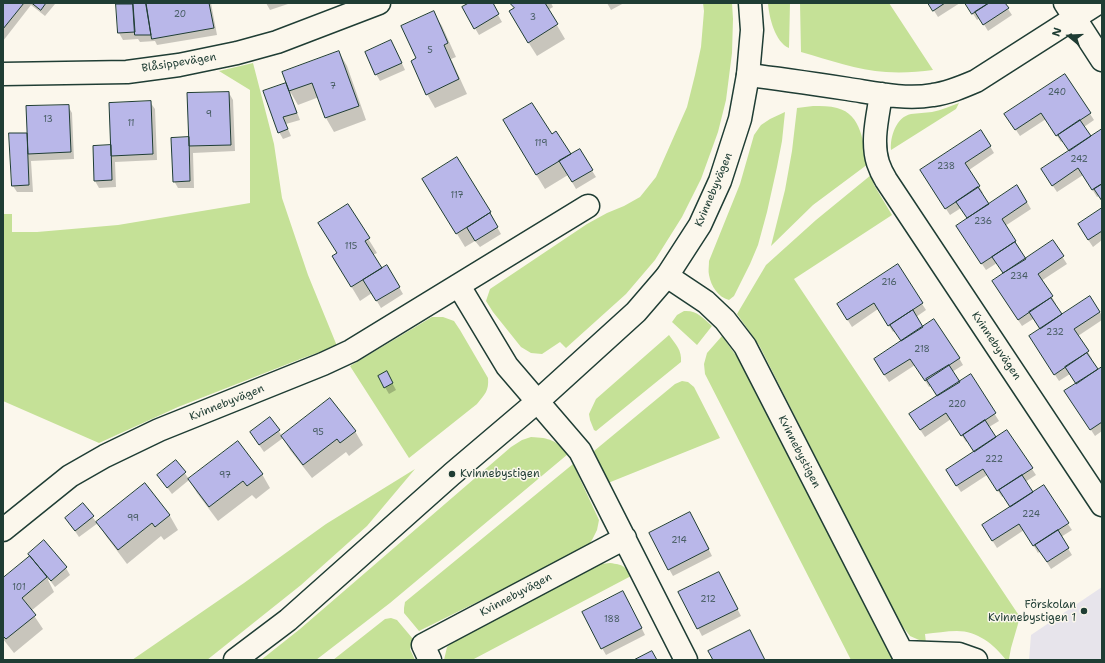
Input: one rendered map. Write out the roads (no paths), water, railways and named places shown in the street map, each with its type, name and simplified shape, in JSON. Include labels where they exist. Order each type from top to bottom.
[{"type":"street","name":"Blåsippevägen","points":[[3,74],[127,72],[179,66],[277,42],[347,8],[379,3]]},
{"type":"street","name":"Kvinnebyvägen","points":[[235,660],[288,620],[452,474],[538,401],[636,312],[667,276],[700,225],[720,181],[740,119],[748,75],[752,30],[750,3]]},
{"type":"street","points":[[748,75],[881,94],[910,97],[932,95],[954,90],[976,81],[1070,11],[1098,3]]},
{"type":"street","points":[[1070,11],[1102,60]]},
{"type":"street","name":"Kvinnebyvägen","points":[[881,94],[875,131],[875,149],[878,163],[886,180],[1102,505]]},
{"type":"street","name":"Kvinnebyvägen","points":[[3,530],[70,476],[105,456],[159,430],[323,364],[351,351],[588,206]]},
{"type":"street","name":"Kvinnebystigen","points":[[667,276],[706,302],[725,320],[745,346],[904,656],[959,654],[976,660]]},
{"type":"street","points":[[459,286],[507,366],[580,452],[686,660]]},
{"type":"street","name":"Kvinnebyvägen","points":[[430,660],[423,645],[625,538]]},
{"type":"place","name":"Kvinnebystigen","points":[[452,474]]},
{"type":"place","name":"Förskolan Kvinnebystigen 1","points":[[1084,611]]}]
